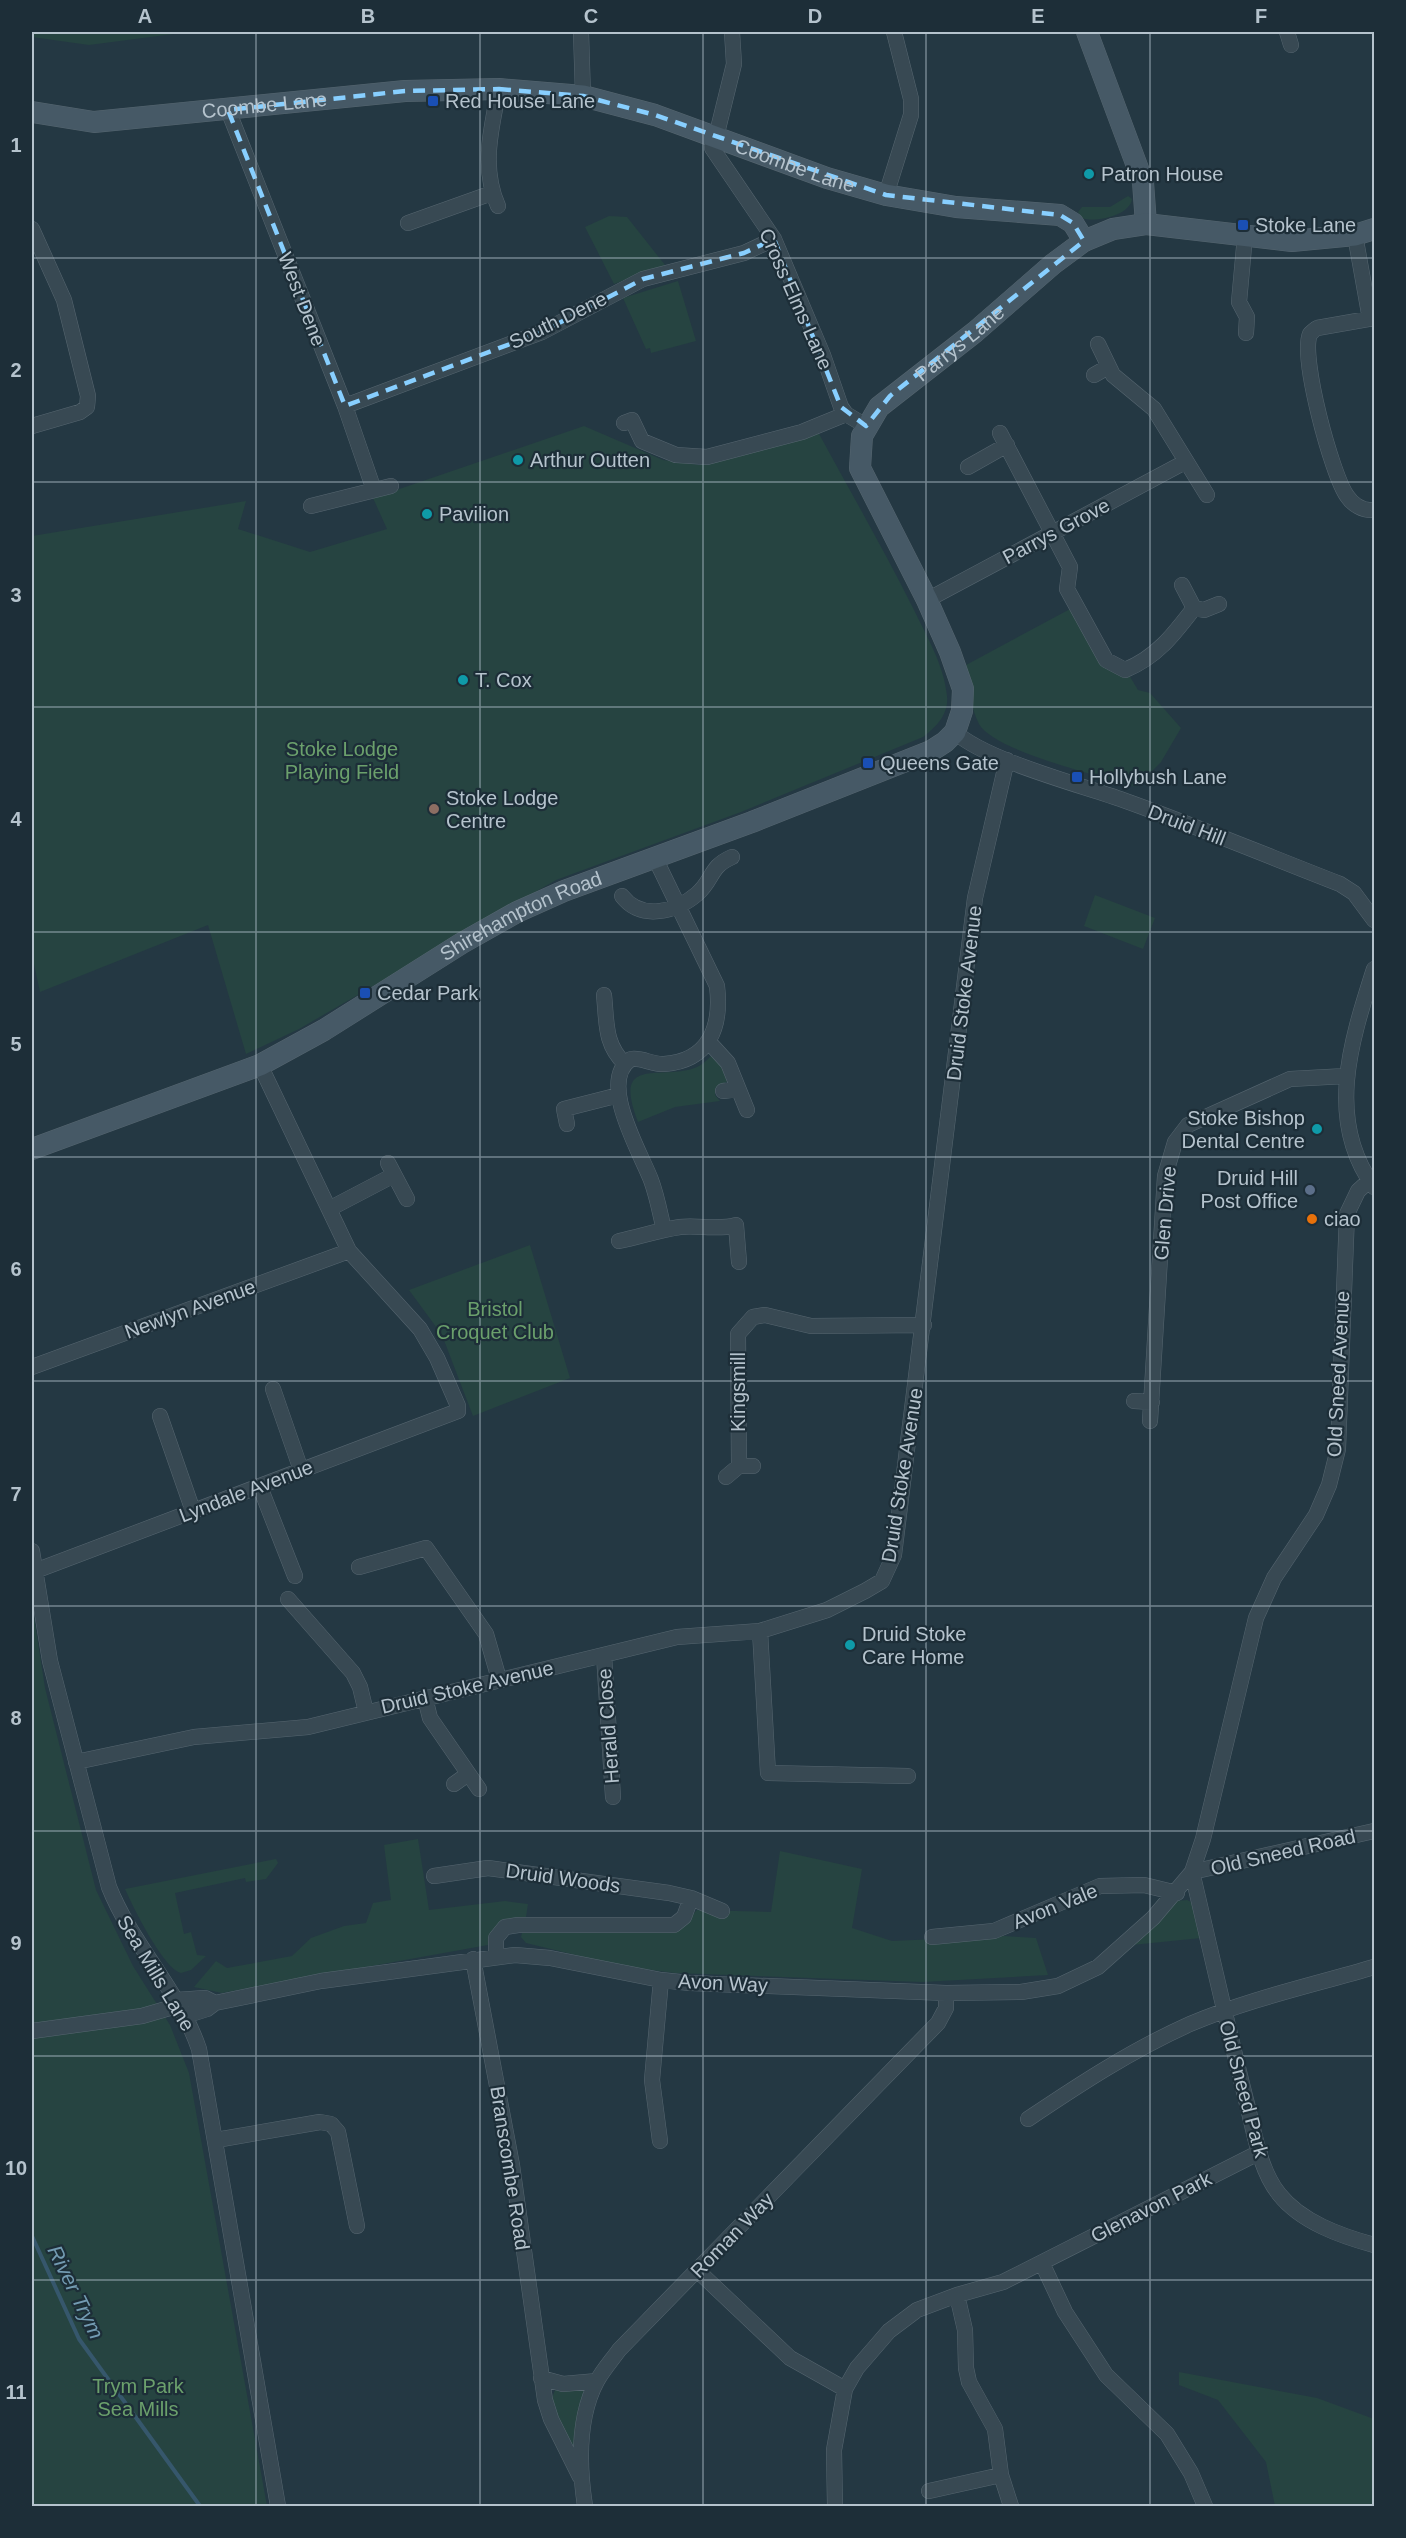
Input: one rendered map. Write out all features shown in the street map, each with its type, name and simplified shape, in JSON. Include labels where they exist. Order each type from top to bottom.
[{"type":"main road","points":[[1087,32],[1143,182],[1146,224]]},
{"type":"main road","name":"Coombe Lane","points":[[32,112],[94,122],[405,91],[499,89],[583,96],[656,115],[826,178],[886,195],[956,207],[1059,215],[1073,223],[1084,241]]},
{"type":"main road","name":"Parrys Lane","points":[[955,732],[963,698],[961,680],[927,600],[860,468],[859,453],[866,426],[890,396],[975,332],[1053,264],[1084,241],[1113,229],[1146,224],[1292,241],[1365,232]]},
{"type":"main road","name":"Shirehampton Road","points":[[32,1149],[260,1065],[324,1030],[462,943],[517,912],[564,891],[656,858],[931,751],[955,732]]},
{"type":"street","points":[[581,32],[583,96]]},
{"type":"street","points":[[715,137],[734,64],[732,32]]},
{"type":"street","points":[[886,195],[911,115],[910,99],[894,32]]},
{"type":"street","points":[[408,223],[423,210],[495,200],[487,150],[499,89]]},
{"type":"street","name":"West Dene","points":[[228,110],[345,406],[374,490]]},
{"type":"street","name":"Cross Elms Lane","points":[[715,137],[712,148],[774,239],[846,414]]},
{"type":"street","points":[[32,230],[64,300],[88,396],[87,407],[80,412],[32,426]]},
{"type":"street","points":[[1365,232],[1372,318],[1317,327],[1311,334],[1309,345],[1317,409],[1341,486],[1356,506],[1374,510]]},
{"type":"street","points":[[1245,236],[1239,302],[1247,317],[1246,333]]},
{"type":"street","name":"South Dene","points":[[345,406],[542,332],[643,279],[744,253],[774,239]]},
{"type":"street","points":[[1098,344],[1113,375],[1154,409],[1207,495]]},
{"type":"street","points":[[1094,375],[1108,367]]},
{"type":"street","points":[[624,423],[632,420],[642,441],[676,455],[707,458],[802,432],[846,414],[866,426]]},
{"type":"street","points":[[968,467],[1004,439],[1070,567],[1066,589],[1106,660],[1114,666],[1125,669],[1138,665],[1165,646],[1194,608]]},
{"type":"street","name":"Parrys Grove","points":[[927,600],[1185,462]]},
{"type":"street","points":[[311,506],[391,486]]},
{"type":"street","points":[[1182,585],[1194,608]]},
{"type":"street","points":[[1194,608],[1204,609],[1219,604]]},
{"type":"street","name":"Druid Hill","points":[[955,732],[965,742],[1007,760],[1135,805],[1340,884],[1354,893],[1374,920]]},
{"type":"street","name":"Druid Stoke Avenue","points":[[76,1762],[194,1737],[308,1727],[677,1637],[760,1631],[827,1610],[882,1581],[894,1555],[975,898],[1007,760]]},
{"type":"street","points":[[622,896],[637,909],[650,913],[665,911],[696,895],[706,885],[718,862],[732,857]]},
{"type":"street","points":[[656,858],[717,986],[720,1007],[717,1024],[708,1041],[690,1059],[663,1064],[635,1058],[625,1064],[620,1075],[619,1095],[623,1114],[651,1181],[664,1230]]},
{"type":"street","points":[[1372,1183],[1350,1132],[1346,1076],[1355,1030],[1374,969]]},
{"type":"street","points":[[604,995],[610,1044],[613,1052],[625,1064]]},
{"type":"street","points":[[708,1041],[728,1063],[731,1090],[747,1110]]},
{"type":"street","points":[[260,1065],[349,1251]]},
{"type":"street","name":"Glen Drive","points":[[1150,1421],[1165,1176],[1175,1142],[1188,1125],[1290,1079],[1346,1076]]},
{"type":"street","points":[[567,1124],[564,1109],[619,1095]]},
{"type":"street","points":[[329,1209],[391,1169],[407,1199]]},
{"type":"street","name":"Old Sneed Avenue","points":[[1192,1872],[1203,1839],[1256,1618],[1274,1578],[1316,1515],[1329,1485],[1338,1449],[1347,1214],[1358,1191],[1372,1183]]},
{"type":"street","points":[[619,1241],[664,1230],[716,1225],[728,1228],[736,1225],[739,1262]]},
{"type":"street","name":"Newlyn Avenue","points":[[32,1367],[349,1251]]},
{"type":"street","name":"Lyndale Avenue","points":[[35,1571],[458,1411],[458,1406],[437,1358],[420,1329],[349,1251]]},
{"type":"street","name":"Kingsmill","points":[[726,1478],[746,1466],[738,1334],[744,1324],[753,1317],[765,1315],[811,1326],[924,1325]]},
{"type":"street","points":[[273,1389],[272,1408],[301,1470]]},
{"type":"street","points":[[1134,1401],[1152,1402]]},
{"type":"street","points":[[160,1416],[160,1436],[193,1511]]},
{"type":"street","points":[[260,1487],[293,1570],[305,1558]]},
{"type":"street","points":[[359,1567],[426,1548],[444,1560],[486,1634],[499,1679]]},
{"type":"street","name":"Sea Mills Lane","points":[[32,1551],[50,1661],[102,1864],[118,1910],[181,2007],[199,2049],[278,2506]]},
{"type":"street","points":[[310,1600],[293,1604],[353,1672],[366,1712]]},
{"type":"street","points":[[760,1631],[768,1773],[908,1776]]},
{"type":"street","name":"Herald Close","points":[[604,1655],[614,1797]]},
{"type":"street","points":[[425,1698],[430,1718],[479,1789]]},
{"type":"street","points":[[454,1784],[468,1774]]},
{"type":"street","name":"Old Sneed Road","points":[[1192,1872],[1374,1831]]},
{"type":"street","name":"Druid Woods","points":[[434,1876],[488,1868],[691,1898],[722,1911]]},
{"type":"street","name":"Avon Way","points":[[32,2031],[141,2016],[181,2007],[207,2009],[215,2003],[321,1981],[495,1956],[550,1958],[661,1980],[946,1993],[1020,1992],[1045,1989],[1071,1981],[1098,1967],[1119,1950],[1177,1893],[1192,1872]]},
{"type":"street","name":"Old Sneed Park","points":[[1192,1872],[1224,2011],[1260,2152],[1271,2184],[1294,2209],[1315,2223],[1374,2245]]},
{"type":"street","name":"Avon Vale","points":[[932,1937],[994,1931],[1100,1886],[1144,1885],[1177,1893]]},
{"type":"street","name":"Druid Woods","points":[[495,1956],[496,1938],[505,1927],[518,1925],[674,1925],[684,1917],[691,1898]]},
{"type":"street","name":"Branscombe Road","points":[[473,1959],[512,2165],[541,2378],[551,2419],[581,2480]]},
{"type":"street","points":[[1028,2119],[1106,2066],[1189,2024],[1224,2011],[1374,1967]]},
{"type":"street","points":[[660,2141],[652,2080],[661,1980]]},
{"type":"street","name":"Roman Way","points":[[585,2506],[581,2480],[581,2442],[586,2410],[597,2381],[619,2350],[938,2023],[946,2008],[946,1993]]},
{"type":"street","points":[[216,2140],[320,2121],[331,2124],[338,2132],[360,2217]]},
{"type":"street","name":"Glenavon Park","points":[[835,2506],[834,2450],[845,2389],[857,2368],[889,2331],[917,2310],[957,2295],[1003,2282],[1260,2152]]},
{"type":"street","points":[[1042,2263],[1065,2312],[1106,2374],[1167,2434],[1191,2473],[1205,2506]]},
{"type":"street","points":[[698,2271],[790,2358],[845,2389]]},
{"type":"street","points":[[957,2295],[965,2330],[967,2375],[995,2429],[1001,2475],[1011,2506]]},
{"type":"street","points":[[541,2378],[563,2384],[597,2381]]},
{"type":"street","points":[[929,2491],[1001,2475]]},
{"type":"highlighted area","points":[[499,89],[583,96],[655,115],[886,195],[1060,215],[1073,223],[1084,241],[890,396],[866,426],[841,407],[774,239],[744,253],[643,279],[542,332],[345,406],[228,110],[405,91]]},
{"type":"green space","points":[[32,32],[189,32],[89,45],[32,37]]},
{"type":"green space","points":[[1128,196],[1132,199],[1130,205],[1111,217],[1088,219],[1082,218],[1078,212],[1082,207],[1110,207]]},
{"type":"green space","points":[[609,216],[627,217],[665,265],[614,284],[585,227]]},
{"type":"green space","points":[[678,281],[696,341],[651,353],[650,348],[646,349],[623,298]]},
{"type":"green space","name":"Stoke Lodge Playing Field","points":[[584,426],[663,460],[699,465],[818,432],[903,588],[939,662],[947,703],[944,714],[937,724],[923,737],[741,812],[556,880],[299,1029],[246,1054],[208,925],[40,992],[32,955],[32,536],[246,501],[238,529],[310,552],[387,529],[373,498]]},
{"type":"green space","points":[[1072,608],[1097,650],[1129,675],[1138,690],[1150,693],[1181,728],[1161,762],[1136,787],[1051,762],[1005,744],[989,734],[979,724],[976,717],[966,665]]},
{"type":"green space","points":[[1095,895],[1155,918],[1143,949],[1084,926]]},
{"type":"green space","points":[[711,1056],[719,1062],[728,1081],[715,1089],[715,1095],[720,1101],[675,1107],[638,1122],[631,1100],[631,1086],[636,1078],[645,1074],[684,1071],[703,1064]]},
{"type":"green space","name":"Bristol Croquet Club","points":[[530,1245],[570,1378],[473,1416],[442,1335],[409,1290]]},
{"type":"green space","name":"Trym Park Sea Mills","points":[[32,1604],[45,1688],[96,1890],[133,1966],[170,2025],[189,2073],[267,2506],[32,2506]]},
{"type":"green space","points":[[418,1839],[429,1910],[505,1901],[528,1904],[526,1917],[502,1925],[494,1933],[488,1945],[222,1993],[194,1987],[216,1961],[227,1968],[292,1956],[311,1938],[344,1926],[366,1923],[373,1903],[391,1900],[384,1845]]},
{"type":"green space","points":[[780,1851],[862,1869],[852,1928],[892,1941],[1004,1936],[1036,1938],[1048,1975],[923,1982],[675,1973],[621,1966],[526,1943],[521,1937],[523,1929],[681,1928],[697,1910],[771,1912]]},
{"type":"green space","points":[[276,1859],[278,1863],[266,1879],[246,1882],[245,1878],[175,1893],[184,1934],[191,1932],[197,1955],[206,1956],[191,1970],[181,1973],[174,1969],[157,1949],[125,1889]]},
{"type":"green space","points":[[1187,1900],[1193,1903],[1201,1938],[1132,1945],[1176,1901]]},
{"type":"green space","points":[[1179,2372],[1317,2398],[1374,2419],[1374,2506],[1275,2506],[1266,2462],[1218,2400],[1179,2385]]},
{"type":"green space","points":[[556,2388],[584,2390],[575,2426],[575,2450],[572,2449],[551,2400]]},
{"type":"waterway","name":"River Trym","points":[[32,2236],[79,2339],[200,2506]]},
{"type":"place","name":"Red House Lane","points":[[433,101]]},
{"type":"place","name":"Patron House","points":[[1089,174]]},
{"type":"place","name":"Stoke Lane","points":[[1243,225]]},
{"type":"place","name":"Arthur Outten","points":[[518,460]]},
{"type":"place","name":"Pavilion","points":[[427,514]]},
{"type":"place","name":"T. Cox","points":[[463,680]]},
{"type":"place","name":"Queens Gate","points":[[868,763]]},
{"type":"place","name":"Hollybush Lane","points":[[1077,777]]},
{"type":"place","name":"Stoke Lodge Centre","points":[[434,809]]},
{"type":"place","name":"Cedar Park","points":[[365,993]]},
{"type":"place","name":"Stoke Bishop Dental Centre","points":[[1317,1129]]},
{"type":"place","name":"Druid Hill Post Office","points":[[1310,1190]]},
{"type":"place","name":"ciao","points":[[1312,1219]]},
{"type":"place","name":"Druid Stoke Care Home","points":[[850,1645]]}]
